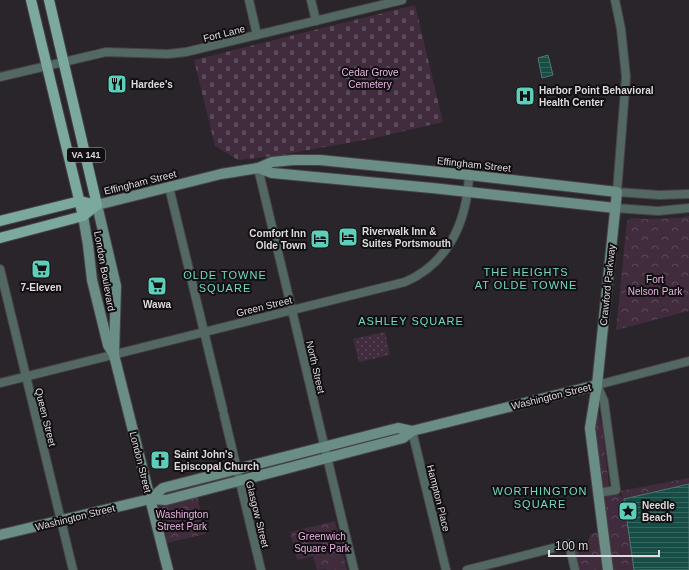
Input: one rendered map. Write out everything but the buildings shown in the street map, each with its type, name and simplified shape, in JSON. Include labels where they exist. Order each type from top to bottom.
[{"type":"main road","name":"London Boulevard","points":[[31,0],[83,216]]},
{"type":"main road","name":"London Boulevard","points":[[49,0],[97,205]]},
{"type":"main road","name":"Effingham Street","points":[[0,221],[80,201],[97,205]]},
{"type":"main road","name":"Effingham Street","points":[[0,238],[83,216],[97,205]]},
{"type":"street","points":[[249,0],[257,35]]},
{"type":"street","points":[[311,0],[316,21]]},
{"type":"street","name":"Fort Lane","points":[[0,77],[106,52],[168,54],[186,52],[402,0]]},
{"type":"street","name":"Crawford Parkway","points":[[608,570],[590,428],[616,208],[626,77],[621,29],[615,0]]},
{"type":"street","name":"Effingham Street","points":[[97,205],[221,174],[258,168],[272,162],[293,160],[320,160],[617,192],[659,195],[689,194]]},
{"type":"street","name":"Effingham Street","points":[[258,168],[272,173],[616,208],[658,211],[689,208]]},
{"type":"street","name":"North Street","points":[[258,168],[354,570]]},
{"type":"street","name":"Green Street","points":[[0,383],[405,282],[429,269],[452,242],[458,230],[469,192],[469,175]]},
{"type":"street","name":"Glasgow Street","points":[[169,187],[261,570]]},
{"type":"street","name":"London Boulevard","points":[[97,205],[116,286],[114,355]]},
{"type":"street","name":"London Boulevard","points":[[83,216],[92,280],[108,345],[114,355]]},
{"type":"street","name":"Queen Street","points":[[0,269],[73,570]]},
{"type":"street","name":"London Street","points":[[114,355],[168,570]]},
{"type":"street","name":"Washington Street","points":[[0,535],[150,499],[166,500],[403,438],[412,431],[689,361]]},
{"type":"street","points":[[596,385],[604,401],[616,490],[598,492]]},
{"type":"street","name":"Washington Street","points":[[150,499],[163,488],[324,446],[398,428],[412,431]]},
{"type":"street","name":"Hampton Place","points":[[412,431],[446,570]]},
{"type":"street","points":[[466,570],[569,544],[575,570]]},
{"type":"green space","name":"Cedar Grove Cemetery","points":[[415,5],[443,122],[370,139],[286,154],[286,156],[238,160],[215,146],[194,60]]},
{"type":"green space","name":"Fort Nelson Park","points":[[689,216],[689,311],[616,330],[627,221],[632,218],[678,218]]},
{"type":"green space","points":[[385,332],[390,355],[359,362],[353,339]]},
{"type":"green space","points":[[598,411],[602,427],[609,486],[623,498],[620,491],[689,478],[689,484],[624,499],[634,570],[578,570],[574,552],[586,545],[591,534],[599,531],[596,425]]},
{"type":"green space","points":[[316,453],[316,457],[244,475],[244,472]]},
{"type":"green space","points":[[232,475],[233,478],[163,496],[162,493]]},
{"type":"green space","name":"Washington Street Park","points":[[197,496],[206,534],[167,543],[158,506]]},
{"type":"green space","name":"Greenwich Square Park","points":[[335,521],[347,570],[317,570],[313,556],[297,560],[290,532]]},
{"type":"shaded area","points":[[548,55],[553,75],[542,78],[538,58]]},
{"type":"shaded area","points":[[689,484],[689,570],[634,570],[624,499]]},
{"type":"place","name":"Hardee's","points":[[117,84]]},
{"type":"place","name":"Harbor Point Behavioral Health Center","points":[[525,96]]},
{"type":"place","name":"Riverwalk Inn & Suites Portsmouth","points":[[348,237]]},
{"type":"place","name":"Comfort Inn Olde Town","points":[[320,239]]},
{"type":"place","name":"7-Eleven","points":[[41,269]]},
{"type":"place","name":"Wawa","points":[[157,286]]},
{"type":"place","name":"Saint John's Episcopal Church","points":[[160,460]]},
{"type":"place","name":"Needle Beach","points":[[628,511]]},
{"type":"district","name":"THE HEIGHTS AT OLDE TOWNE","points":[[526,278]]},
{"type":"district","name":"OLDE TOWNE SQUARE","points":[[225,281]]},
{"type":"district","name":"ASHLEY SQUARE","points":[[411,321]]},
{"type":"district","name":"WORTHINGTON SQUARE","points":[[540,497]]}]
